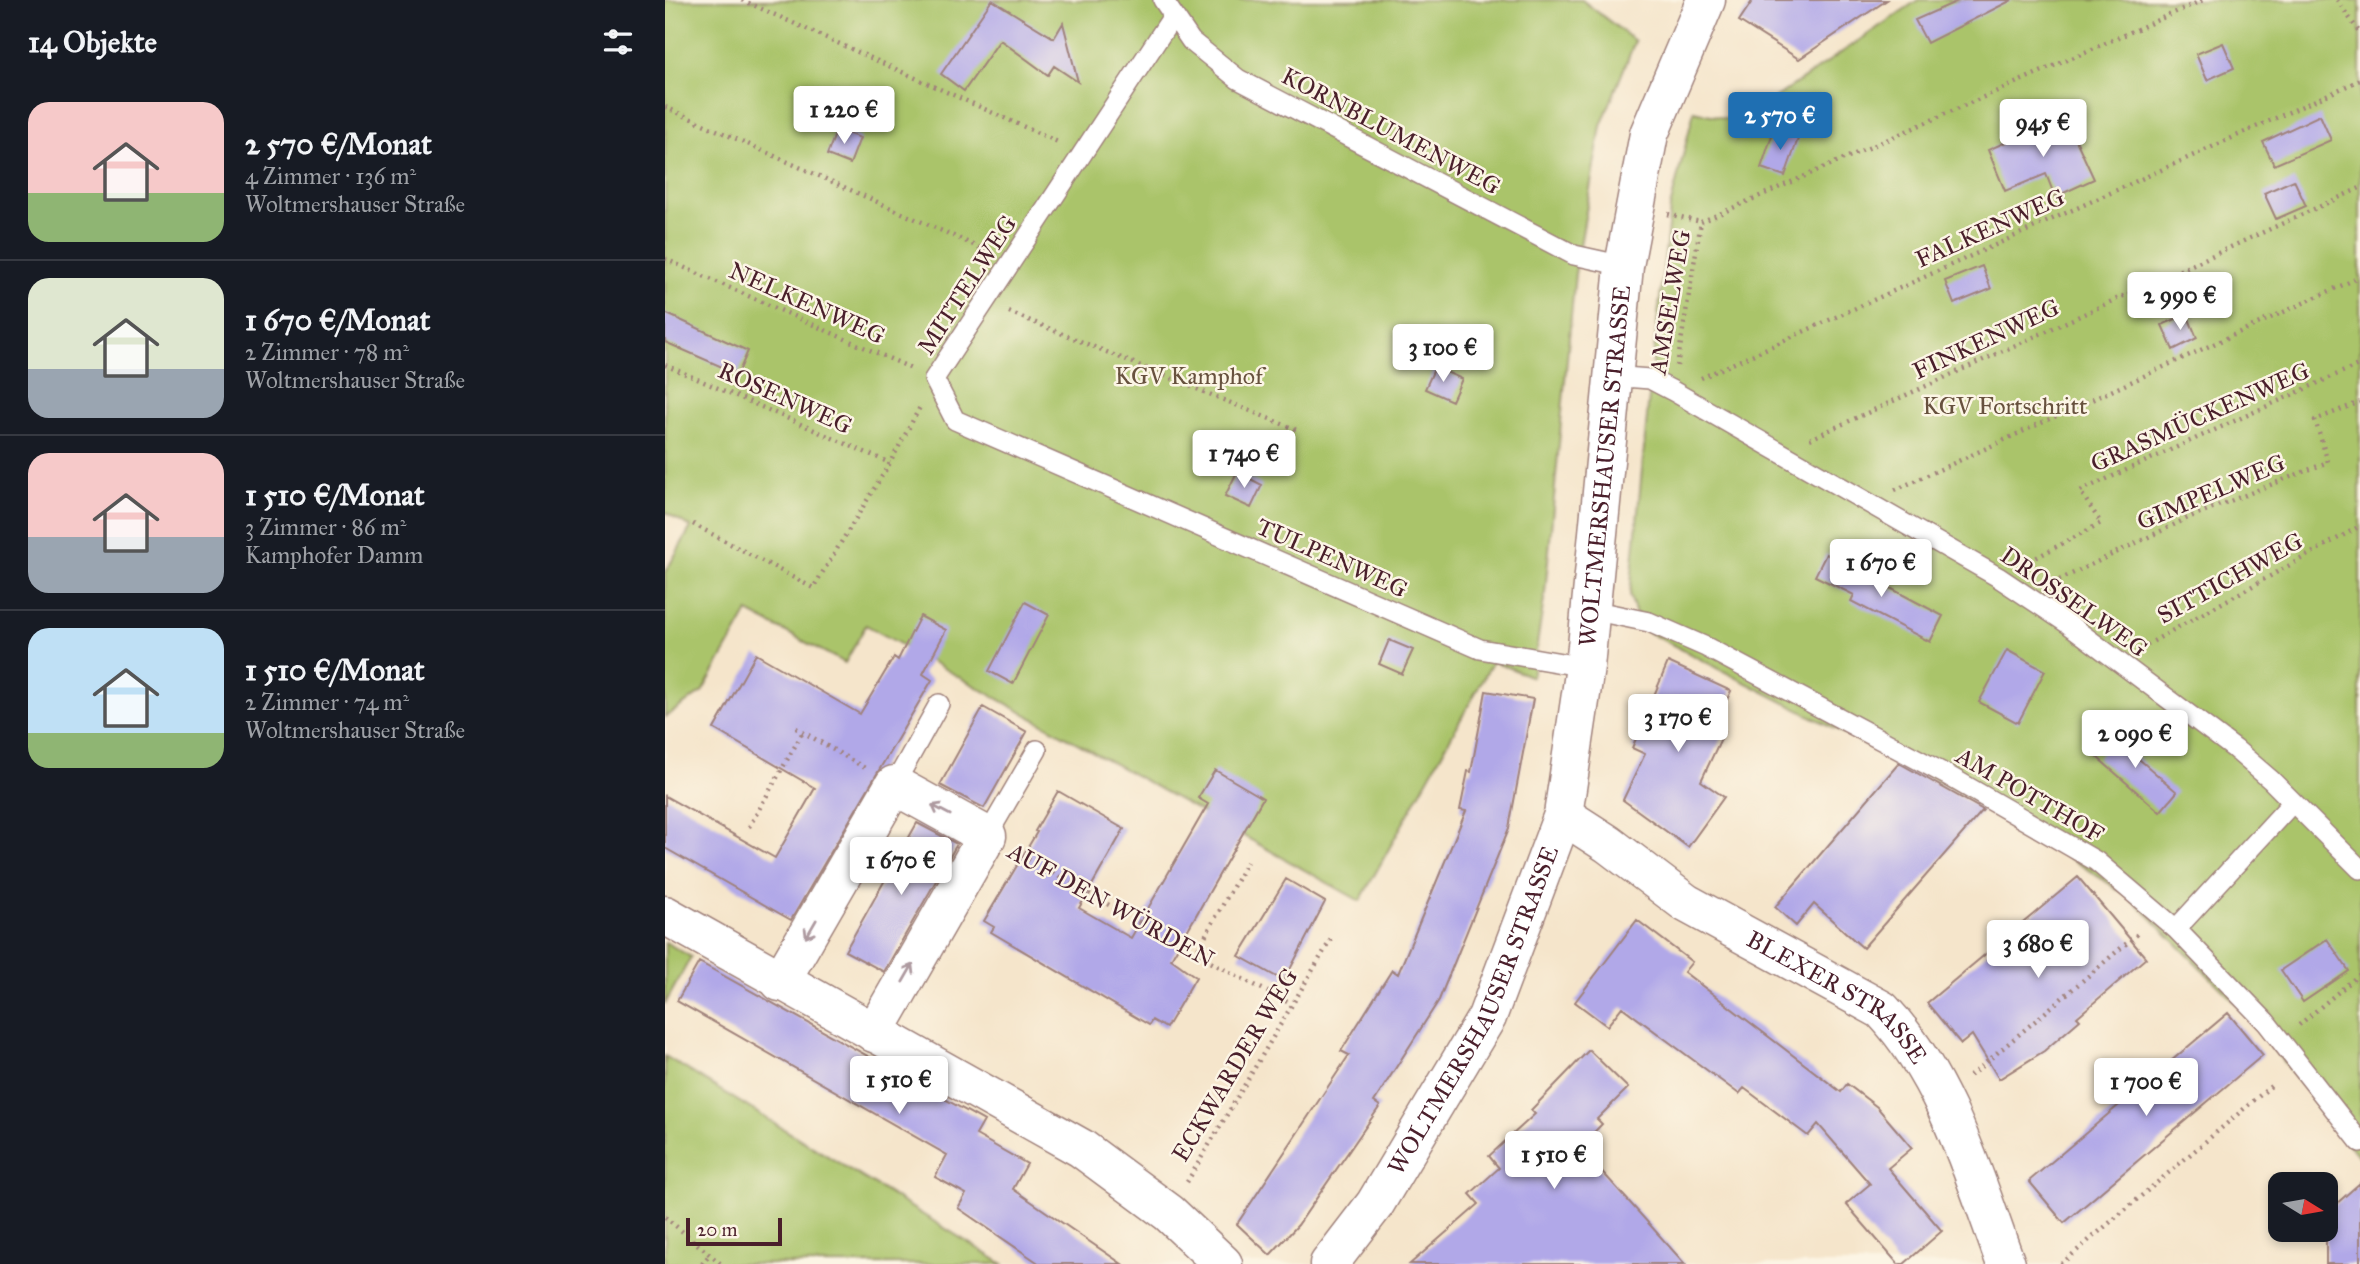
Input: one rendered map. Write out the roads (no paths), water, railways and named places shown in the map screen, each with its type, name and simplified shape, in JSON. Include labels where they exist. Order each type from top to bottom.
[{"type":"street","name":"WOLTMERSHAUSER STRASSE","points":[[1329,1264],[1375,1204],[1487,1017],[1563,816],[1585,667],[1611,423],[1611,376],[1623,266],[1649,134],[1706,0]]},
{"type":"street","name":"AUF DEN WÜRDEN","points":[[894,785],[987,836]]},
{"type":"street","points":[[781,982],[894,785]]},
{"type":"street","name":"BLEXER STRASSE","points":[[1563,816],[1608,844],[1686,903],[1882,1010],[1900,1028],[1942,1099],[2006,1264]]},
{"type":"street","points":[[874,1033],[987,836]]},
{"type":"street","points":[[665,915],[1081,1148],[1169,1213],[1223,1264]]},
{"type":"lane","name":"KORNBLUMENWEG","points":[[1168,8],[1191,41],[1238,79],[1574,256],[1623,266]]},
{"type":"lane","name":"MITTELWEG","points":[[934,379],[1083,153],[1168,8]]},
{"type":"lane","name":"DROSSELWEG","points":[[1611,376],[1650,379],[1999,577],[2118,661],[2235,749],[2360,869]]},
{"type":"lane","name":"TULPENWEG","points":[[934,379],[955,420],[1480,649],[1585,667]]},
{"type":"lane","name":"AM POTTHOF","points":[[1591,610],[1649,622],[1706,647],[1960,782],[2097,861],[2176,929],[2281,1041],[2360,1142]]},
{"type":"lane","points":[[894,785],[939,704]]},
{"type":"lane","points":[[987,836],[1037,750]]},
{"type":"lane","points":[[2176,929],[2293,803]]},
{"type":"park label","name":"KGV Kamphof","points":[[1189,376]]},
{"type":"park label","name":"KGV Fortschritt","points":[[2005,406]]}]
